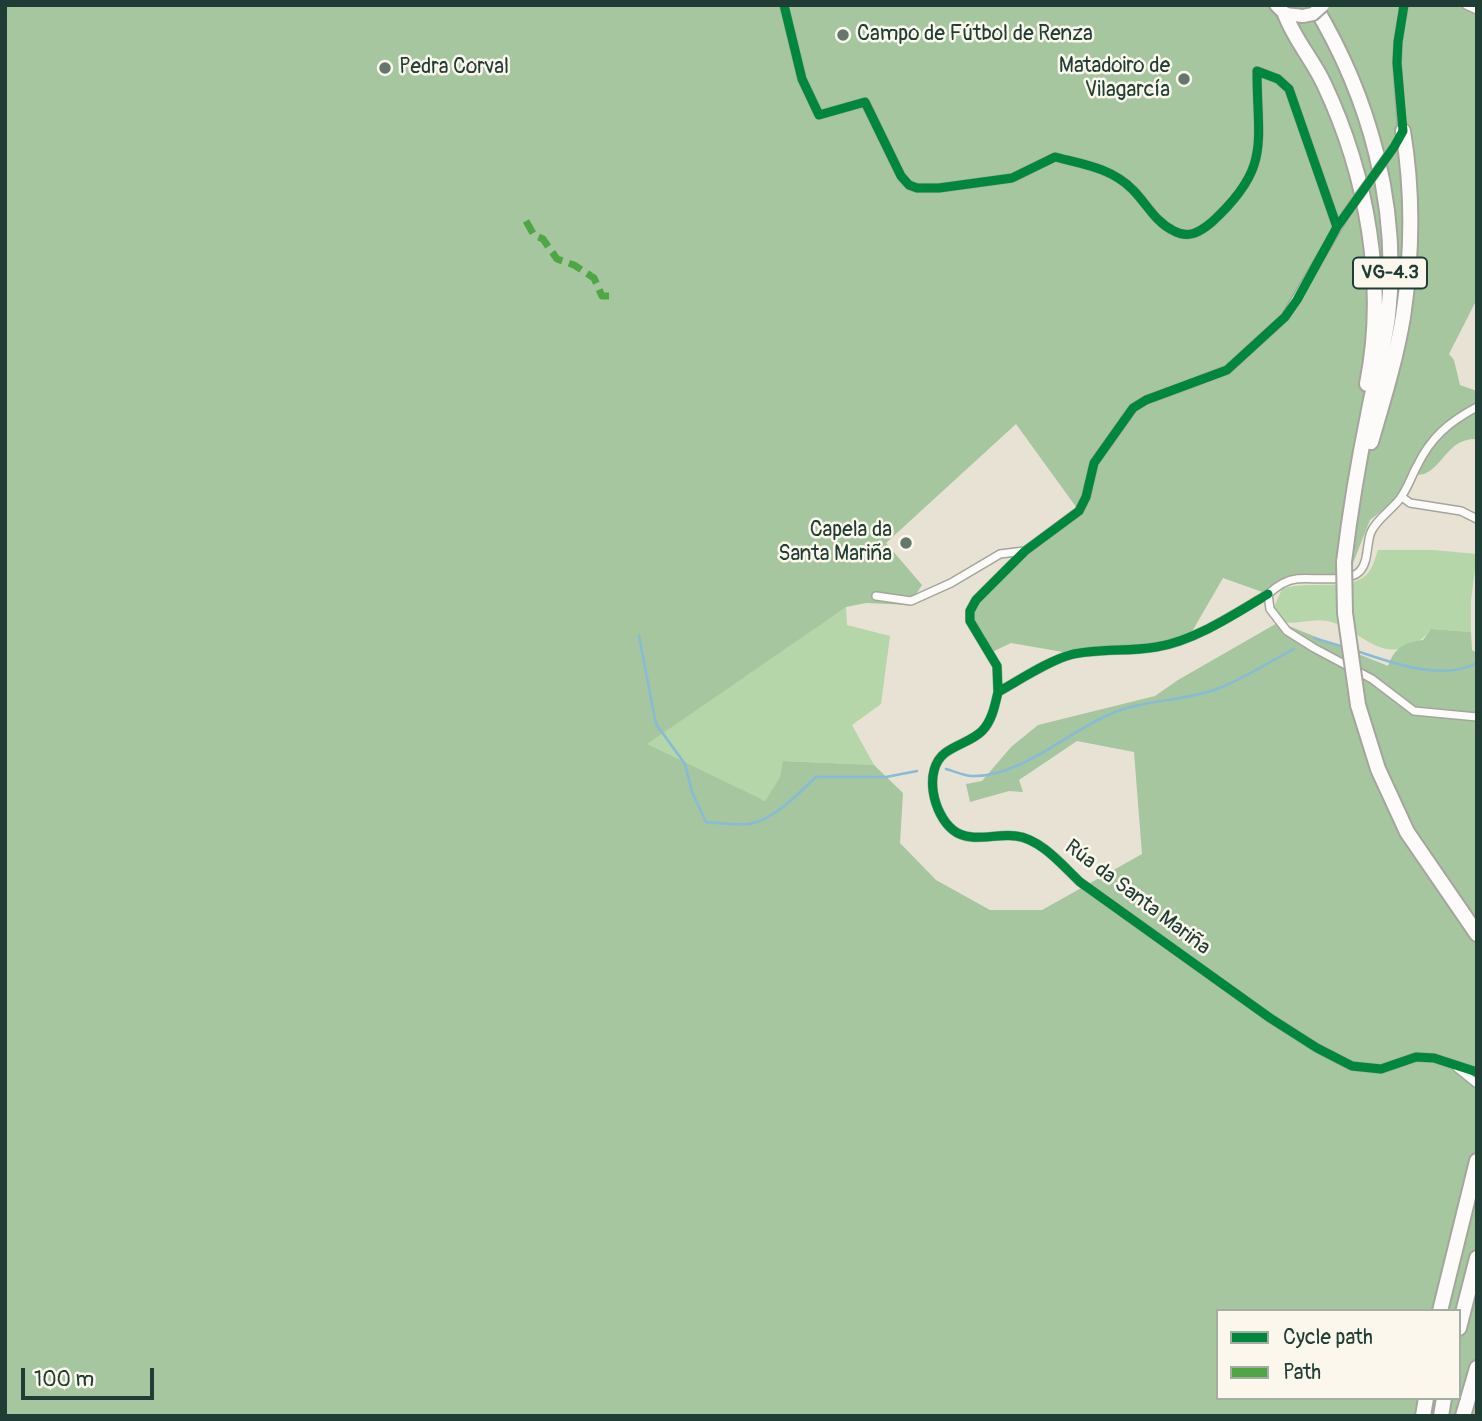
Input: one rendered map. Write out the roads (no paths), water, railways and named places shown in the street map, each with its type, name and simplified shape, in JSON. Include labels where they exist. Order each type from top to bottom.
[{"type":"highway","points":[[1281,9],[1324,83],[1352,152],[1365,201],[1370,234],[1373,327],[1369,374],[1350,468],[1350,510]]},
{"type":"highway","name":"VG-4.3","points":[[1308,10],[1349,73],[1373,136],[1384,187],[1389,235],[1388,315],[1350,510],[1344,562],[1345,612],[1358,705],[1378,769],[1407,832],[1477,934]]},
{"type":"highway","points":[[1350,510],[1403,319],[1410,233],[1403,131]]},
{"type":"highway","points":[[1440,1309],[1477,1161]]},
{"type":"highway","points":[[1461,1320],[1477,1258]]},
{"type":"highway","points":[[1463,1416],[1477,1368]]},
{"type":"main road","points":[[1281,9],[1308,10],[1313,14],[1323,5]]},
{"type":"street","points":[[784,5],[802,79],[819,115],[865,102],[901,176],[909,185],[917,188],[939,188],[1012,178],[1055,157],[1115,175],[1132,189],[1161,224],[1177,233],[1192,235],[1201,232],[1231,204],[1251,174],[1261,139],[1257,71],[1278,79],[1289,89],[1337,227]]},
{"type":"street","points":[[1403,131],[1397,63],[1404,5]]},
{"type":"street","points":[[1466,5],[1477,10]]},
{"type":"street","name":"Rúa da Santa Mariña","points":[[1403,131],[1337,227],[1285,317],[1227,370],[1146,400],[1133,408],[1094,463],[1086,497],[1079,511],[1025,551],[976,600],[970,611],[970,621],[997,666],[998,692],[995,707],[985,728],[974,738],[943,754],[935,768],[931,785],[935,800],[948,825],[955,832],[990,838],[1016,835],[1034,843],[1056,858],[1080,883],[1270,1018],[1317,1048],[1352,1066],[1381,1069],[1416,1057],[1434,1058],[1477,1072]]},
{"type":"street","points":[[998,692],[1067,656],[1172,643],[1226,619],[1277,586],[1293,579],[1333,579],[1355,575],[1364,567],[1372,528],[1402,497],[1418,463],[1436,438],[1452,420],[1477,407]]},
{"type":"street","points":[[1402,497],[1410,503],[1461,511],[1477,519]]},
{"type":"street","name":"Rúa da Santa Mariña","points":[[876,596],[911,601],[951,583],[1000,554],[1025,551]]},
{"type":"street","points":[[1268,594],[1270,609],[1287,631],[1314,649],[1372,679],[1414,711],[1477,717]]},
{"type":"street","name":"Rúa da Santa Mariña","points":[[1448,1063],[1466,1073],[1477,1084]]},
{"type":"waterway","points":[[639,636],[656,724],[685,764],[692,792],[706,822],[738,824],[765,819],[781,809],[816,777],[886,777],[917,771]]},
{"type":"waterway","points":[[1314,638],[1344,647]]},
{"type":"waterway","points":[[946,769],[972,776],[1007,770],[1108,715],[1134,706],[1217,689],[1294,649]]},
{"type":"waterway","points":[[1354,650],[1399,664],[1432,670],[1448,671],[1477,663]]},
{"type":"place","name":"Campo de Fútbol de Renza","points":[[843,35]]},
{"type":"place","name":"Pedra Corval","points":[[385,68]]},
{"type":"place","name":"Matadoiro de Vilagarcía","points":[[1184,79]]},
{"type":"place","name":"Capela da Santa Mariña","points":[[906,543]]}]
